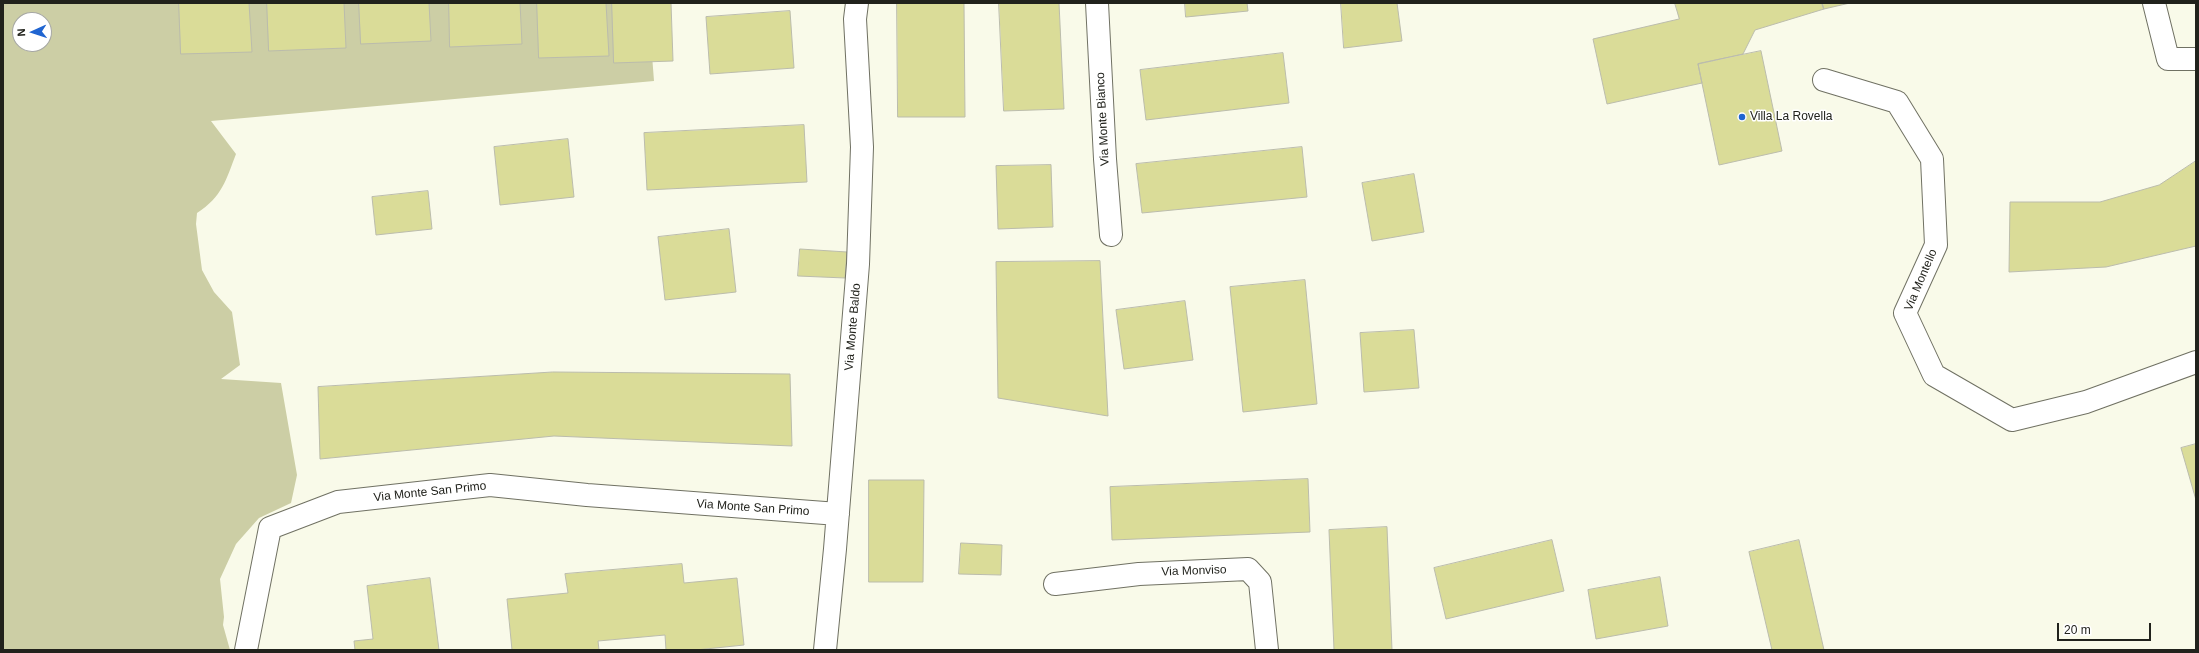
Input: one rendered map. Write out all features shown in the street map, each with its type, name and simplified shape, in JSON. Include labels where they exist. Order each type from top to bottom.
[{"type":"street","name":"Via Monte Baldo","points":[[825,650],[838,514],[858,264],[862,147],[855,19],[857,3]]},
{"type":"street","name":"Via Monte Bianco","points":[[1097,3],[1105,160],[1112,236]]},
{"type":"street","points":[[2154,3],[2168,59],[2196,59]]},
{"type":"street","name":"Via Montello","points":[[1824,80],[1897,102],[1932,158],[1936,245],[1905,313],[1934,375],[2012,420],[2086,402],[2196,362]]},
{"type":"street","name":"Via Monte San Primo","points":[[246,650],[270,528],[338,502],[490,485],[587,495],[838,514]]},
{"type":"street","name":"Via Monviso","points":[[1055,584],[1139,574],[1248,569],[1260,582],[1267,650]]},
{"type":"green space","points":[[3,3],[648,3],[654,81],[211,121],[236,154],[226,180],[218,194],[197,213],[196,224],[202,270],[214,292],[232,312],[240,365],[221,379],[281,383],[297,475],[291,503],[259,518],[236,544],[220,579],[224,617],[223,625],[230,650],[3,650]]},
{"type":"building","points":[[179,3],[249,3],[252,52],[181,54]]},
{"type":"building","points":[[267,3],[344,3],[346,48],[269,51]]},
{"type":"building","points":[[359,3],[429,3],[431,41],[361,44]]},
{"type":"building","points":[[449,3],[520,3],[522,44],[450,47]]},
{"type":"building","points":[[537,3],[606,3],[609,56],[539,58]]},
{"type":"building","points":[[612,3],[671,3],[673,61],[614,63]]},
{"type":"building","points":[[897,3],[964,3],[965,117],[898,117]]},
{"type":"building","points":[[999,3],[1059,3],[1064,109],[1004,111]]},
{"type":"building","points":[[1185,3],[1247,3],[1248,11],[1186,17]]},
{"type":"building","points":[[1341,3],[1397,3],[1402,41],[1344,48]]},
{"type":"building","points":[[1675,3],[1822,3],[1824,9],[1755,30],[1743,54],[1698,64],[1702,83],[1607,104],[1593,39],[1679,19]]},
{"type":"building","points":[[1822,3],[1850,3],[1824,9]]},
{"type":"building","points":[[790,11],[794,68],[710,74],[706,17]]},
{"type":"building","name":"Villa La Rovella","points":[[1761,51],[1782,151],[1719,165],[1698,64]]},
{"type":"building","points":[[1283,53],[1289,103],[1146,120],[1140,70]]},
{"type":"building","points":[[804,125],[807,182],[647,190],[644,133]]},
{"type":"building","points":[[568,139],[574,197],[500,205],[494,147]]},
{"type":"building","points":[[1302,147],[1307,197],[1142,213],[1136,164]]},
{"type":"building","points":[[2196,161],[2196,246],[2106,267],[2009,272],[2010,202],[2100,202],[2159,185]]},
{"type":"building","points":[[1051,165],[1053,227],[998,229],[996,166]]},
{"type":"building","points":[[1414,174],[1424,232],[1372,241],[1362,183]]},
{"type":"building","points":[[428,191],[432,229],[376,235],[372,197]]},
{"type":"building","points":[[729,229],[736,292],[665,300],[658,237]]},
{"type":"building","points":[[800,249],[847,252],[845,278],[798,276]]},
{"type":"building","points":[[1100,261],[1108,416],[998,398],[996,262]]},
{"type":"building","points":[[1305,280],[1317,404],[1243,412],[1230,287]]},
{"type":"building","points":[[1185,301],[1193,360],[1124,369],[1116,310]]},
{"type":"building","points":[[1414,330],[1419,388],[1364,392],[1360,333]]},
{"type":"building","points":[[553,372],[790,374],[792,446],[554,436],[320,459],[318,387]]},
{"type":"building","points":[[2196,444],[2196,500],[2181,448]]},
{"type":"building","points":[[1308,479],[1310,532],[1112,540],[1110,487]]},
{"type":"building","points":[[869,480],[924,480],[923,582],[869,582]]},
{"type":"building","points":[[1387,527],[1392,650],[1334,650],[1329,530]]},
{"type":"building","points":[[1552,540],[1564,591],[1446,619],[1434,568]]},
{"type":"building","points":[[1799,540],[1824,650],[1772,650],[1749,552]]},
{"type":"building","points":[[961,543],[1002,545],[1001,575],[959,574]]},
{"type":"building","points":[[682,564],[684,583],[737,578],[744,645],[696,650],[666,650],[665,635],[598,641],[599,650],[512,650],[507,599],[568,593],[565,574]]},
{"type":"building","points":[[1660,577],[1668,626],[1596,639],[1588,590]]},
{"type":"building","points":[[430,578],[439,650],[355,650],[354,641],[373,639],[367,586]]},
{"type":"place","name":"Villa La Rovella","points":[[1742,117]]}]
